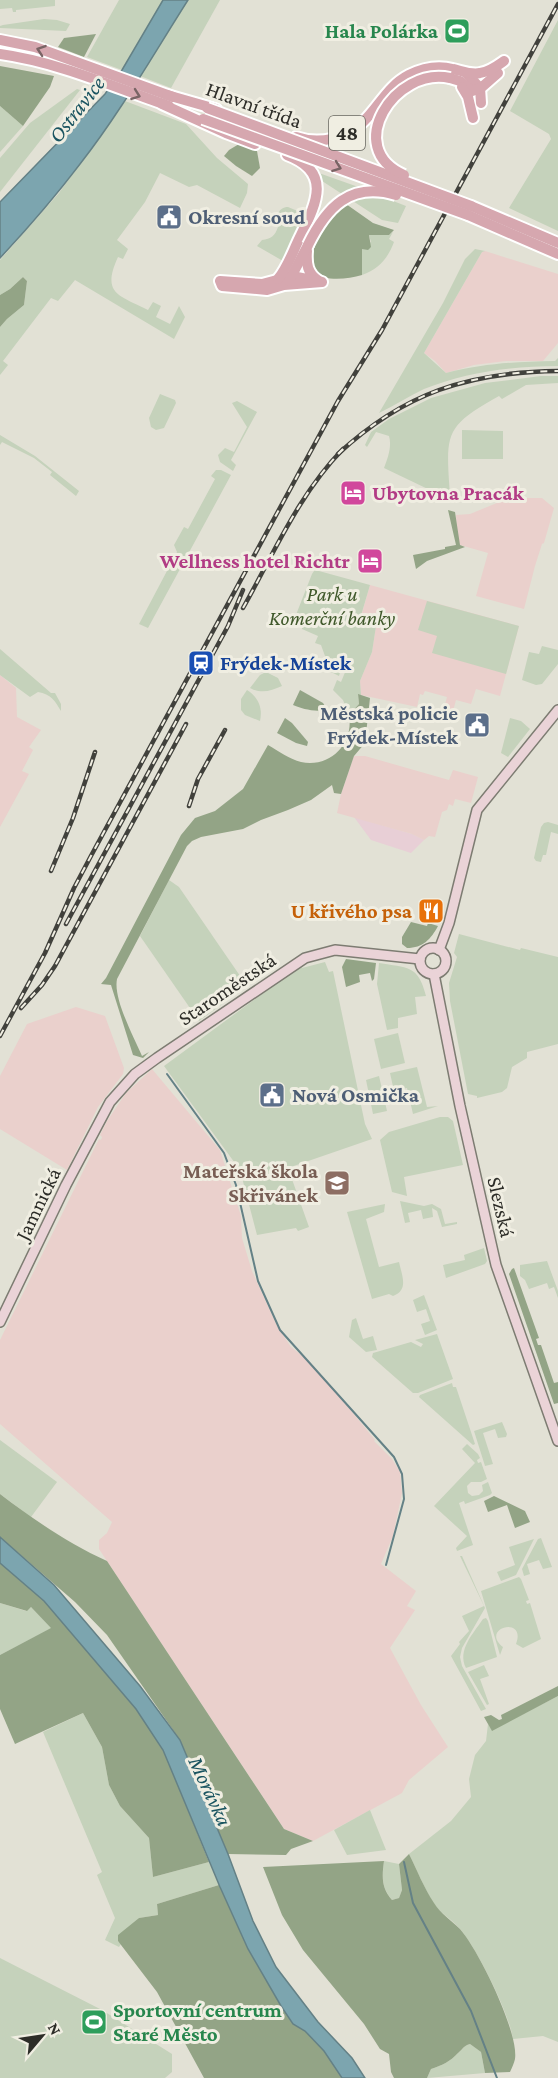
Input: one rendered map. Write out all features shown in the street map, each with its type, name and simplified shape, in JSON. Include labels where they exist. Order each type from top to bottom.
[{"type":"main road","name":"48","points":[[0,40],[34,47],[205,114],[303,140],[325,140],[348,133],[363,123],[384,95],[407,76],[422,69],[436,67],[459,79],[470,90],[480,88]]},
{"type":"main road","name":"48","points":[[0,54],[70,71],[165,99]]},
{"type":"main road","name":"48","points":[[470,211],[454,194],[392,169],[383,159],[377,143],[380,115],[403,89],[428,77],[459,79],[486,72],[504,61]]},
{"type":"main road","points":[[481,103],[480,88],[498,73]]},
{"type":"main road","points":[[459,79],[468,97],[472,117]]},
{"type":"main road","name":"48","points":[[205,114],[226,133],[298,159],[308,166],[316,185],[317,199],[292,276],[281,282]]},
{"type":"main road","name":"Hlavní třída","points":[[205,114],[470,211],[537,239],[558,243]]},
{"type":"main road","name":"48","points":[[281,282],[287,263],[330,210],[344,199],[362,192],[383,191],[445,212],[470,211]]},
{"type":"main road","name":"48","points":[[537,239],[558,239]]},
{"type":"main road","name":"48","points":[[537,239],[558,254]]},
{"type":"main road","name":"48","points":[[537,239],[558,260]]},
{"type":"main road","points":[[304,244],[308,270],[314,278],[322,282]]},
{"type":"main road","points":[[287,263],[292,276],[303,282]]},
{"type":"main road","points":[[292,276],[322,282]]},
{"type":"main road","points":[[281,282],[322,282]]},
{"type":"main road","points":[[439,950],[449,923],[477,810],[558,710]]},
{"type":"main road","name":"Staroměstská","points":[[93,1135],[110,1102],[135,1074],[306,958],[335,950],[420,959]]},
{"type":"main road","points":[[427,950],[439,950],[446,958],[446,966],[441,972],[434,974],[423,970],[420,959],[427,950]]},
{"type":"main road","name":"Slezská","points":[[434,974],[460,1106],[496,1265],[558,1441]]},
{"type":"main road","name":"Jamnická","points":[[0,1322],[66,1185],[93,1135]]},
{"type":"shaded area","points":[[482,252],[558,274],[558,343],[543,361],[506,361],[474,365],[446,373],[424,353]]},
{"type":"shaded area","points":[[509,498],[542,498],[554,508],[524,609],[476,596],[488,553],[460,545],[457,533],[456,515],[470,514]]},
{"type":"shaded area","points":[[370,585],[519,626],[500,696],[476,689],[471,704],[456,700],[453,711],[444,708],[447,697],[425,691],[423,695],[420,694],[417,707],[361,695],[360,681],[372,652],[376,626],[360,620]]},
{"type":"shaded area","points":[[0,675],[16,688],[17,717],[41,730],[29,747],[33,750],[22,771],[29,774],[0,827]]},
{"type":"shaded area","points":[[354,756],[365,756],[449,780],[453,770],[478,777],[471,803],[455,799],[453,806],[449,804],[447,810],[442,812],[435,837],[429,836],[424,840],[412,834],[337,813]]},
{"type":"shaded area","points":[[354,817],[412,834],[424,840],[411,853],[371,840]]},
{"type":"shaded area","points":[[76,1007],[105,1016],[124,1068],[123,1074],[98,1107],[67,1170],[0,1129],[0,1076],[27,1024]]},
{"type":"shaded area","points":[[152,1069],[220,1150],[241,1216],[242,1238],[252,1271],[277,1326],[291,1347],[310,1362],[326,1380],[374,1441],[392,1459],[400,1472],[402,1493],[393,1536],[381,1564],[416,1591],[407,1606],[415,1610],[390,1648],[421,1705],[448,1747],[409,1780],[402,1793],[313,1841],[284,1829],[99,1549],[99,1540],[107,1533],[112,1522],[0,1424],[0,1340],[99,1139],[101,1140],[100,1135],[107,1121],[126,1093]]},
{"type":"green space","points":[[0,0],[55,0],[55,6],[13,12],[12,8],[0,9]]},
{"type":"green space","points":[[119,0],[163,0],[122,70],[87,57]]},
{"type":"green space","points":[[188,0],[220,0],[171,88],[140,76]]},
{"type":"green space","points":[[44,19],[70,24],[66,31],[0,28],[3,25]]},
{"type":"green space","points":[[558,20],[558,231],[509,208],[551,139],[549,134],[510,111]]},
{"type":"green space","points":[[96,34],[84,57],[58,47],[64,38]]},
{"type":"green space","points":[[0,66],[54,76],[50,87],[23,126],[0,106]]},
{"type":"green space","points":[[77,89],[80,90],[0,192],[0,158],[30,123]]},
{"type":"green space","points":[[125,101],[186,124],[217,158],[248,184],[247,193],[240,208],[197,185],[189,187],[160,173],[145,202],[117,240],[128,249],[123,259],[118,257],[113,269],[112,286],[121,296],[148,310],[153,302],[161,306],[156,317],[170,324],[179,306],[185,317],[174,339],[75,280],[58,301],[51,298],[3,361],[8,365],[0,375],[0,327],[24,305],[27,281],[23,277],[0,295],[0,260],[59,193]]},
{"type":"green space","points":[[0,106],[23,126],[0,152]]},
{"type":"green space","points":[[239,144],[257,151],[260,168],[252,176],[224,156]]},
{"type":"green space","points":[[316,172],[364,189],[368,198],[388,199],[406,206],[398,223],[382,220],[319,179]]},
{"type":"green space","points":[[346,204],[373,223],[394,230],[389,235],[369,235],[371,247],[368,250],[362,249],[362,275],[330,278],[318,275],[313,272],[311,247],[329,219]]},
{"type":"green space","points":[[288,207],[307,215],[283,261],[257,246],[262,240],[274,235],[278,227],[273,225],[278,213]]},
{"type":"green space","points":[[393,232],[389,239],[394,242],[386,258],[373,270],[362,275],[362,249],[371,242],[369,235],[389,235]]},
{"type":"green space","points":[[475,249],[485,251],[482,252],[424,353],[446,373],[500,364],[555,361],[558,358],[558,366],[507,369],[456,378],[424,389],[379,413],[443,303],[465,259]]},
{"type":"green space","points":[[23,277],[27,281],[24,305],[0,327],[0,295]]},
{"type":"green space","points":[[558,376],[558,383],[526,385],[502,399],[499,396],[467,416],[458,425],[449,445],[450,496],[432,491],[384,468],[390,448],[389,436],[376,432],[367,447],[365,445],[371,432],[389,419],[431,398],[485,383]]},
{"type":"green space","points":[[160,394],[175,400],[176,403],[164,428],[156,430],[151,427],[149,418]]},
{"type":"green space","points":[[237,401],[257,412],[231,460],[236,465],[233,471],[220,462],[218,455],[225,448],[234,452],[247,427],[232,403]]},
{"type":"green space","points":[[462,430],[503,431],[503,459],[462,459]]},
{"type":"green space","points":[[0,435],[35,456],[79,491],[76,496],[50,475],[52,472],[34,458],[2,442],[0,445]]},
{"type":"green space","points":[[216,470],[231,475],[148,628],[139,624],[177,552],[174,545],[184,527],[188,529],[215,479],[211,476]]},
{"type":"green space","points":[[448,510],[455,512],[460,545],[465,547],[427,561],[416,569],[413,555],[456,545]]},
{"type":"green space","name":"Park u Komerční banky","points":[[314,571],[370,585],[360,619],[376,626],[372,652],[360,681],[359,704],[349,715],[343,700],[333,690],[337,680],[341,682],[346,670],[341,669],[339,676],[321,667],[325,656],[321,645],[315,643],[318,636],[295,624],[292,625]]},
{"type":"green space","points":[[427,601],[519,626],[506,674],[432,653],[437,636],[418,630]]},
{"type":"green space","points":[[542,646],[558,650],[558,664],[542,684],[536,685],[522,680],[529,652],[539,654]]},
{"type":"green space","points":[[0,649],[51,693],[55,693],[61,704],[61,711],[49,696],[38,692],[30,697],[0,675]]},
{"type":"green space","points":[[266,672],[278,678],[282,686],[266,691],[250,688],[260,675]]},
{"type":"green space","points":[[247,690],[259,703],[260,721],[245,715],[241,710],[241,699]]},
{"type":"green space","points":[[300,690],[323,703],[327,709],[310,710],[293,705]]},
{"type":"green space","points":[[358,694],[370,698],[365,743],[354,756],[341,794],[334,793],[332,785],[311,800],[243,829],[201,837],[187,846],[117,979],[118,997],[130,1029],[142,1056],[149,1052],[143,1058],[133,1055],[111,985],[101,984],[181,835],[195,818],[215,811],[243,789],[268,745],[301,762],[312,763],[331,757],[344,744],[348,735],[349,715],[359,704]]},
{"type":"green space","points":[[285,718],[308,742],[307,746],[277,733]]},
{"type":"green space","points":[[510,718],[521,721],[530,729],[508,757],[501,753]]},
{"type":"green space","points":[[548,822],[558,825],[558,834],[551,832],[546,855],[543,855],[541,862],[536,861],[534,858],[541,827]]},
{"type":"green space","points":[[169,880],[179,887],[247,986],[199,1021],[140,936]]},
{"type":"green space","points":[[411,922],[438,926],[426,942],[407,948],[402,944],[402,937]]},
{"type":"green space","points":[[459,934],[558,957],[558,1044],[527,1052],[527,1058],[512,1067],[507,1088],[502,1092],[477,1098],[477,1096],[468,1094],[450,1001],[449,983],[457,957],[454,953]]},
{"type":"green space","points":[[346,959],[376,963],[374,979],[372,981],[370,973],[359,975],[360,982],[346,987],[342,967]]},
{"type":"green space","name":"Nová Osmička","points":[[325,962],[329,972],[333,971],[365,1124],[372,1139],[288,1168],[309,1227],[298,1231],[296,1228],[257,1235],[240,1170],[164,1066],[300,966],[302,968]]},
{"type":"green space","points":[[379,963],[410,969],[419,978],[426,996],[415,997],[417,1014],[398,1018],[398,1028],[387,1030],[377,984]]},
{"type":"green space","points":[[398,1033],[405,1063],[381,1069],[374,1039]]},
{"type":"green space","points":[[417,1067],[427,1107],[438,1106],[413,1114],[407,1088],[394,1091],[390,1073]]},
{"type":"green space","points":[[379,1076],[387,1111],[373,1114],[366,1080]]},
{"type":"green space","points":[[440,1117],[448,1117],[453,1121],[463,1165],[404,1177],[407,1196],[392,1192],[380,1140],[389,1132]]},
{"type":"green space","points":[[400,1201],[424,1206],[432,1204],[441,1209],[445,1224],[457,1222],[457,1224],[442,1227],[437,1211],[432,1208],[433,1217],[423,1219],[421,1210],[408,1213],[410,1222],[405,1223]]},
{"type":"green space","points":[[385,1204],[384,1212],[366,1219],[379,1267],[399,1262],[403,1286],[393,1296],[389,1294],[372,1299],[347,1212]]},
{"type":"green space","points":[[484,1248],[487,1261],[485,1264],[446,1278],[443,1265],[465,1260],[464,1255]]},
{"type":"green space","points":[[547,1261],[558,1291],[558,1298],[554,1287],[549,1289],[547,1283],[529,1289],[525,1280],[520,1276],[520,1265]]},
{"type":"green space","points":[[514,1268],[539,1338],[536,1339],[538,1345],[541,1345],[554,1383],[558,1382],[558,1403],[554,1404],[509,1274]]},
{"type":"green space","points":[[424,1295],[437,1330],[425,1335],[421,1324],[430,1321],[426,1309],[417,1312],[413,1300]]},
{"type":"green space","points":[[356,1318],[363,1339],[373,1336],[377,1350],[366,1352],[349,1337],[352,1320]]},
{"type":"green space","points":[[437,1334],[453,1379],[418,1393],[413,1393],[372,1357],[373,1353],[411,1342],[421,1347],[423,1344],[415,1340]]},
{"type":"green space","points":[[452,1383],[453,1387],[456,1387],[475,1444],[473,1445],[419,1397]]},
{"type":"green space","points":[[502,1422],[506,1437],[498,1438],[495,1429],[483,1433],[493,1464],[485,1466],[474,1431]]},
{"type":"green space","points":[[0,1440],[57,1482],[31,1517],[0,1494]]},
{"type":"green space","points":[[467,1444],[478,1454],[480,1458],[477,1460],[478,1463],[481,1462],[487,1479],[481,1482],[471,1482],[467,1486],[468,1493],[472,1496],[479,1495],[483,1491],[482,1485],[488,1482],[492,1493],[465,1504],[464,1501],[459,1503],[473,1545],[457,1551],[456,1548],[467,1536],[434,1506],[475,1463],[462,1449]]},
{"type":"green space","points":[[0,1494],[25,1513],[79,1547],[107,1561],[284,1829],[313,1841],[291,1849],[286,1855],[228,1854],[180,1740],[107,1635],[75,1602],[0,1537]]},
{"type":"green space","points":[[494,1496],[525,1511],[530,1522],[515,1528],[507,1505],[488,1512],[484,1501]]},
{"type":"green space","points":[[541,1538],[552,1567],[543,1569],[539,1560],[527,1564],[530,1574],[524,1576],[522,1569],[538,1539]]},
{"type":"green space","points":[[534,1539],[516,1575],[501,1581],[497,1572],[515,1565],[509,1547]]},
{"type":"green space","points":[[460,1556],[462,1556],[485,1608],[462,1648],[460,1657],[462,1666],[486,1709],[481,1711],[451,1656],[469,1631],[462,1616],[484,1606]]},
{"type":"green space","points":[[0,1563],[44,1601],[136,1709],[163,1749],[209,1862],[153,1877],[149,1838],[120,1806],[109,1785],[102,1747],[83,1713],[15,1744],[0,1709],[0,1655],[51,1628],[31,1607],[27,1611],[0,1603]]},
{"type":"green space","points":[[519,1577],[541,1639],[523,1648],[516,1644],[518,1635],[515,1630],[510,1627],[499,1630],[496,1634],[497,1640],[503,1647],[500,1655],[481,1591]]},
{"type":"green space","points":[[0,1603],[26,1611],[31,1607],[52,1628],[0,1655]]},
{"type":"green space","points":[[486,1618],[497,1657],[466,1668],[463,1655],[467,1642]]},
{"type":"green space","points":[[484,1665],[489,1676],[480,1679],[489,1704],[487,1705],[468,1672]]},
{"type":"green space","points":[[558,1686],[558,1696],[492,1731],[484,1717],[491,1715],[499,1720],[502,1719],[501,1715]]},
{"type":"green space","points":[[558,1696],[558,2042],[543,2036],[513,2039],[506,2014],[476,1952],[461,1930],[434,1904],[409,1854],[451,1821],[471,1797],[469,1779],[475,1755],[486,1741],[488,1724],[492,1730]]},
{"type":"green space","points":[[83,1713],[102,1747],[109,1785],[120,1806],[149,1838],[153,1877],[209,1862],[219,1885],[157,1904],[158,1915],[139,1918],[118,1941],[121,1944],[119,1947],[105,1940],[115,1918],[97,1875],[102,1872],[43,1732]]},
{"type":"green space","points":[[370,1810],[386,1850],[347,1855],[334,1830]]},
{"type":"green space","points":[[409,1854],[434,1903],[468,1939],[496,1991],[515,2046],[515,2059],[510,2072],[485,2073],[481,2052],[470,2044],[449,2061],[431,2069],[427,2078],[394,2078],[389,2054],[380,2049],[364,2024],[303,1950],[282,1915],[263,1867],[384,1861],[383,1882],[392,1900],[399,1898],[402,1890],[399,1864]]},
{"type":"green space","points":[[384,1861],[399,1864],[402,1890],[399,1898],[392,1900],[386,1891],[383,1877]]},
{"type":"green space","points":[[219,1885],[248,1949],[281,2006],[293,2024],[305,2031],[324,2051],[342,2078],[204,2078],[157,1992],[118,1941],[118,1935],[139,1918],[158,1915],[157,1904]]},
{"type":"green space","points":[[0,1958],[102,2010],[172,2054],[172,2072],[165,2078],[0,2078]]},
{"type":"green space","points":[[470,2044],[481,2052],[485,2073],[427,2078],[431,2069],[449,2061]]},
{"type":"water","points":[[163,0],[188,0],[95,145],[31,224],[0,258],[0,202],[105,94],[122,70]]},
{"type":"water","points":[[0,1537],[54,1585],[140,1686],[180,1740],[228,1854],[253,1921],[276,1967],[318,2022],[352,2058],[365,2078],[342,2078],[324,2051],[305,2031],[293,2024],[248,1949],[163,1750],[136,1709],[44,1601],[0,1563]]},
{"type":"waterway","points":[[167,1074],[224,1153],[236,1185],[258,1281],[280,1330],[394,1457],[402,1474],[404,1499],[386,1565]]},
{"type":"waterway","points":[[404,1862],[413,1903],[471,2011],[497,2078]]},
{"type":"railway","points":[[0,1036],[45,953],[92,854],[338,401],[382,330],[558,4]]},
{"type":"railway","points":[[338,454],[388,415],[439,390],[495,376],[558,371]]},
{"type":"railway","points":[[243,608],[300,505],[327,466],[343,449]]},
{"type":"railway","points":[[66,924],[228,626],[243,590]]},
{"type":"railway","points":[[21,1008],[42,985],[55,966],[186,724]]},
{"type":"railway","points":[[189,806],[198,779],[225,730]]},
{"type":"railway","points":[[51,871],[73,818],[95,752]]},
{"type":"place","name":"Hala Polárka","points":[[457,31]]},
{"type":"place","name":"Okresní soud","points":[[169,217]]},
{"type":"place","name":"Ubytovna Pracák","points":[[353,493]]},
{"type":"place","name":"Wellness hotel Richtr","points":[[370,561]]},
{"type":"place","name":"Frýdek-Místek","points":[[201,663]]},
{"type":"place","name":"Městská policie Frýdek-Místek","points":[[477,725]]},
{"type":"place","name":"U křivého psa","points":[[431,911]]},
{"type":"place","name":"Nová Osmička","points":[[272,1095]]},
{"type":"place","name":"Mateřská škola Skřivánek","points":[[337,1183]]},
{"type":"place","name":"Sportovní centrum Staré Město","points":[[94,2022]]},
{"type":"water label","name":"Ostravice","points":[[76,109]]},
{"type":"water label","name":"Morávka","points":[[211,1791]]}]
